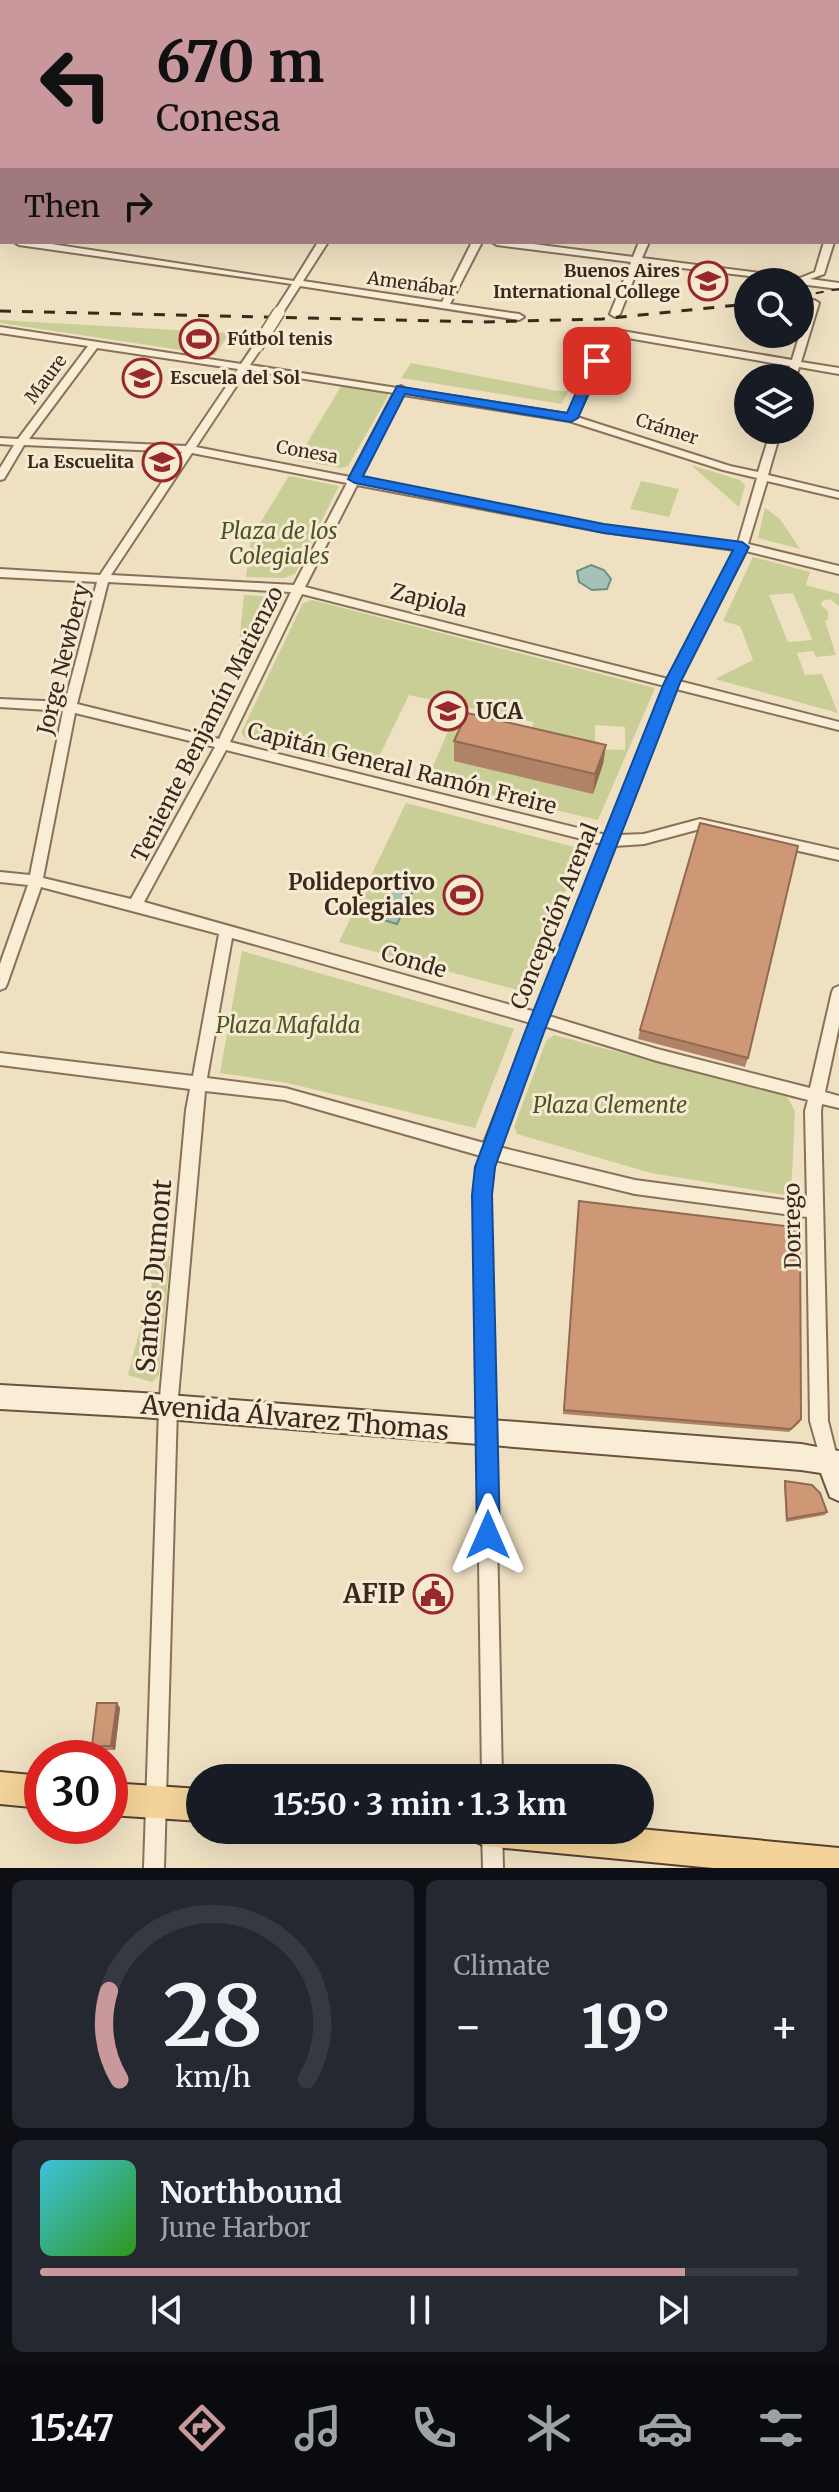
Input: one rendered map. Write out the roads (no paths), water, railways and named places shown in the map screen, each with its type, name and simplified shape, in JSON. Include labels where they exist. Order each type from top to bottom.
[{"type":"main road","name":"Avenida Álvarez Thomas","points":[[0,1397],[834,1462]]},
{"type":"main road","points":[[834,1462],[839,1488]]},
{"type":"main road","points":[[0,1788],[24,1790]]},
{"type":"main road","points":[[128,1801],[186,1804]]},
{"type":"main road","points":[[635,1844],[839,1864]]},
{"type":"street","name":"Amenábar","points":[[32,244],[519,317]]},
{"type":"street","points":[[294,285],[322,244]]},
{"type":"street","points":[[445,305],[476,244]]},
{"type":"street","points":[[513,244],[734,273]]},
{"type":"street","points":[[615,314],[643,244]]},
{"type":"street","points":[[828,244],[819,274],[814,280],[839,286]]},
{"type":"street","name":"Jorge Newbery","points":[[0,984],[36,881],[70,707],[103,579],[294,285]]},
{"type":"street","name":"Crámer","points":[[0,330],[240,369],[401,389],[571,418],[762,478],[839,495]]},
{"type":"street","points":[[571,418],[609,335],[622,334],[795,364],[800,348]]},
{"type":"street","name":"Maure","points":[[0,477],[21,442],[95,344]]},
{"type":"street","points":[[814,367],[839,371]]},
{"type":"street","name":"Teniente Benjamín Matienzo","points":[[135,905],[223,744],[298,589],[401,389]]},
{"type":"street","name":"Conesa","points":[[0,441],[188,449],[604,529],[742,547],[839,570]]},
{"type":"street","name":"Concepción Arenal","points":[[492,1764],[482,1195],[490,1151],[672,683],[742,547],[772,444]]},
{"type":"street","name":"Zapiola","points":[[0,573],[298,589],[839,726]]},
{"type":"street","name":"Capitán General Ramón Freire","points":[[0,703],[70,707],[610,841],[644,839],[700,824],[839,855]]},
{"type":"street","name":"Conde","points":[[0,877],[36,881],[135,905],[657,1055],[839,1102]]},
{"type":"street","name":"Santos Dumont","points":[[154,1868],[168,1408],[198,1081],[226,932]]},
{"type":"street","name":"Dorrego","points":[[834,1462],[819,1421],[815,1095],[839,992]]},
{"type":"street","points":[[0,1059],[285,1094],[490,1151],[635,1187],[816,1211]]},
{"type":"street","points":[[492,1844],[493,1868]]},
{"type":"water","points":[[591,565],[604,570],[611,579],[607,589],[592,590],[579,582],[577,571]]},
{"type":"water","points":[[393,885],[413,891],[397,924],[377,918]]},
{"type":"railway","points":[[814,293],[839,289]]},
{"type":"railway","points":[[0,311],[483,322],[602,319],[748,304],[731,306]]},
{"type":"place","name":"Buenos Aires International College","points":[[708,281]]},
{"type":"place","name":"Fútbol tenis","points":[[199,339]]},
{"type":"place","name":"Escuela del Sol","points":[[142,378]]},
{"type":"place","name":"La Escuelita","points":[[162,462]]},
{"type":"place","name":"UCA","points":[[448,711]]},
{"type":"place","name":"Polideportivo Colegiales","points":[[463,895]]},
{"type":"place","name":"AFIP","points":[[433,1594]]},
{"type":"park label","name":"Plaza de los Colegiales","points":[[279,544]]},
{"type":"park label","name":"Plaza Mafalda","points":[[288,1025]]},
{"type":"park label","name":"Plaza Clemente","points":[[610,1105]]}]
